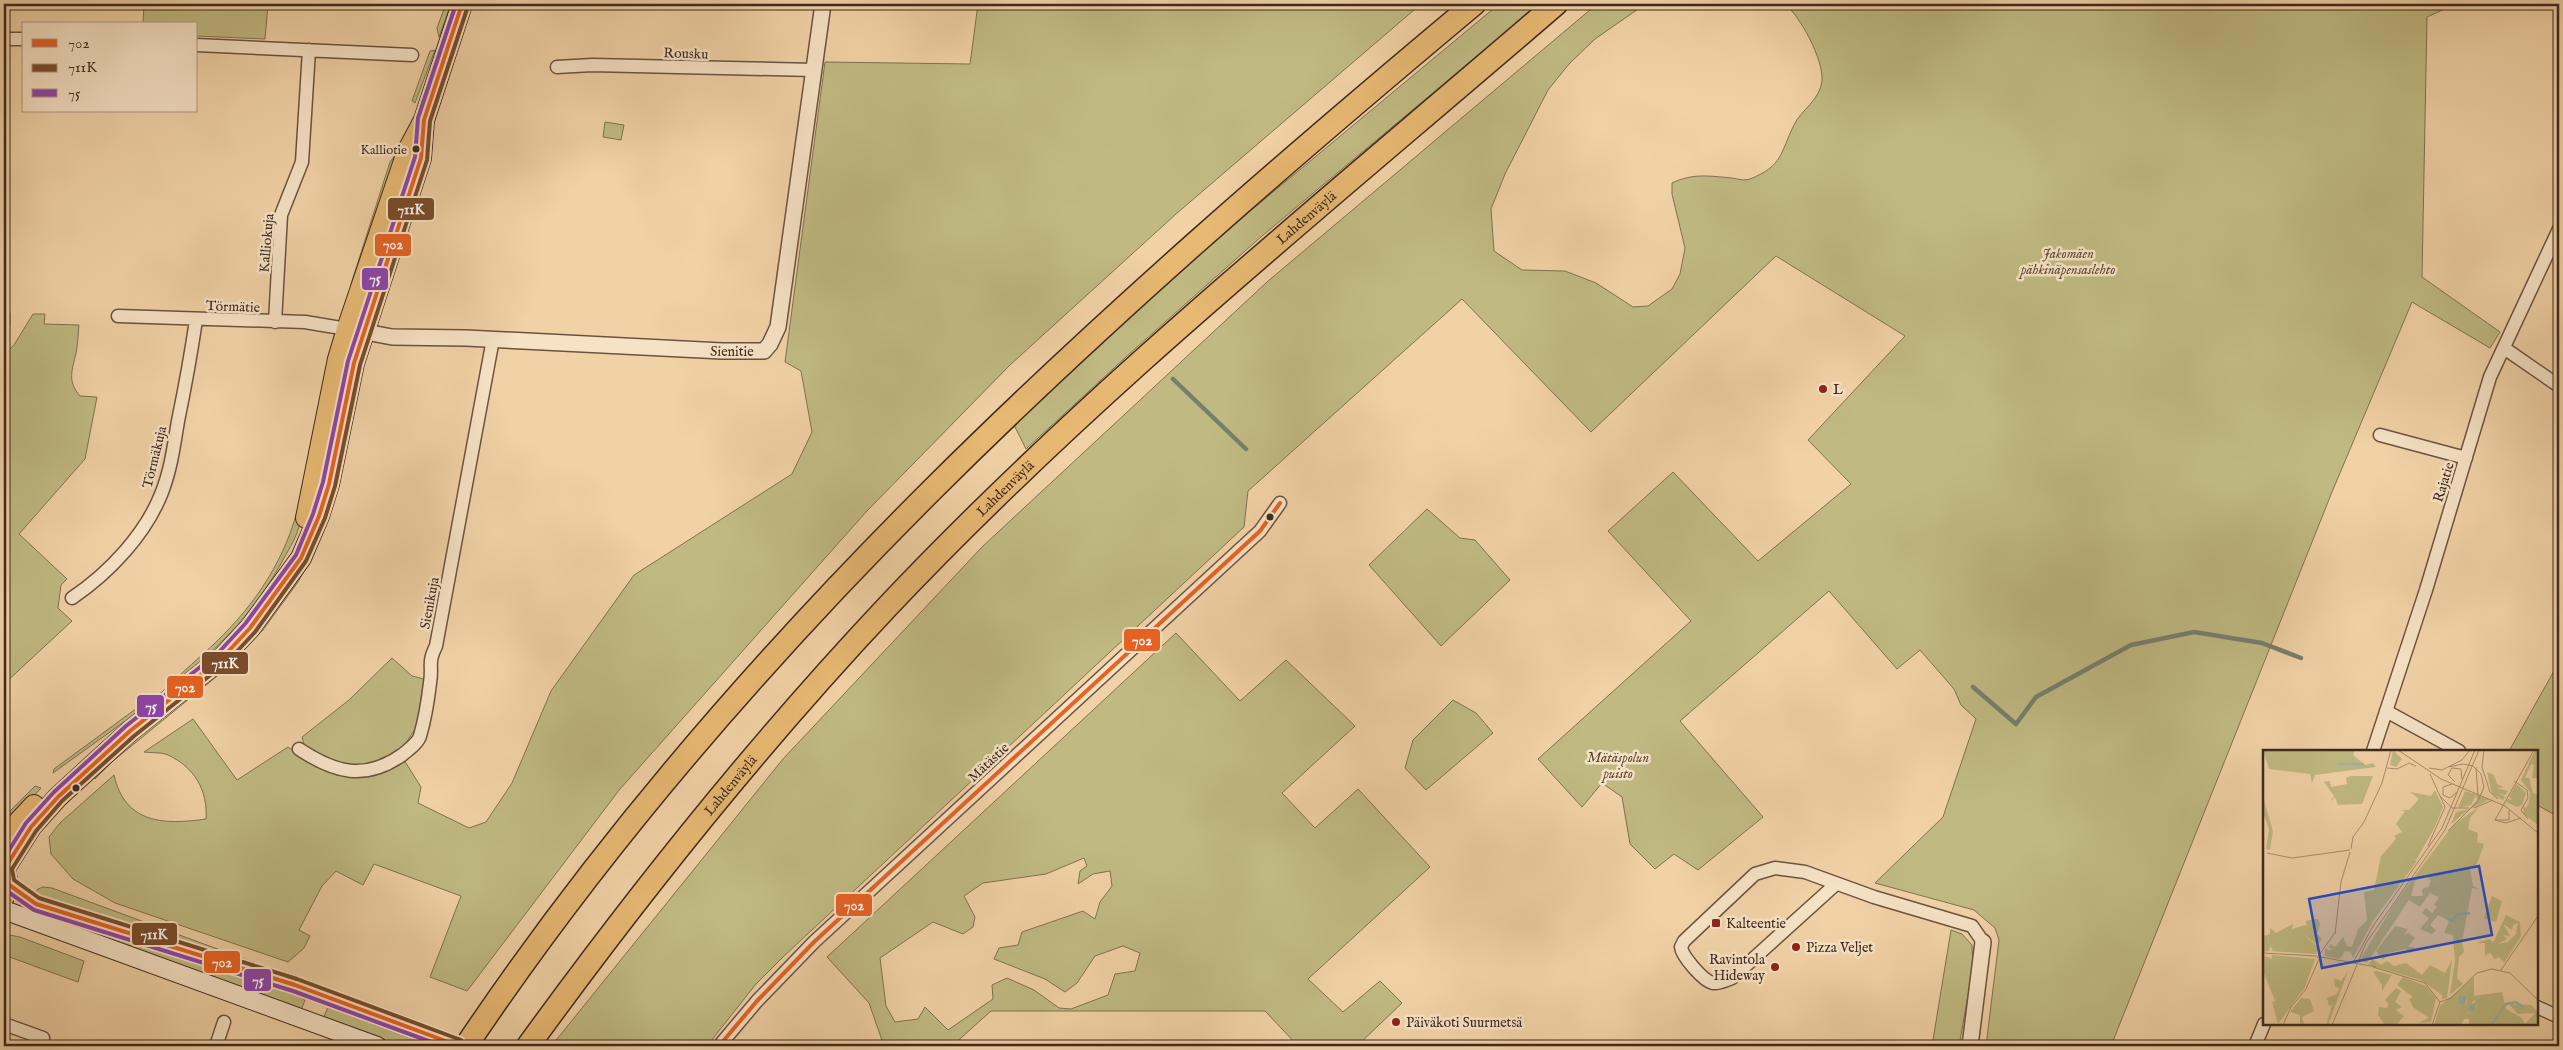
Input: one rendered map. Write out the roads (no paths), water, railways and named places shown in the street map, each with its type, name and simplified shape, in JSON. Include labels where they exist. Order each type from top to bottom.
[{"type":"highway","name":"Lahdenväylä","points":[[533,1040],[619,924],[709,810],[792,712],[888,605],[1100,398],[1223,288],[1556,4]]},
{"type":"highway","points":[[466,1046],[580,887],[661,786],[757,673],[858,563],[958,461],[1184,252],[1471,6]]},
{"type":"main road","points":[[459,1046],[294,985],[36,904],[5,878],[31,827],[58,797],[130,731],[223,657],[250,628],[300,558],[319,516],[330,484],[354,362],[355,330],[407,152],[424,120],[462,4]]},
{"type":"main road","points":[[4,837],[71,767],[94,749],[130,731]]},
{"type":"main road","points":[[4,910],[376,1046]]},
{"type":"street","name":"Sienitie","points":[[355,330],[392,337],[493,339],[722,351],[764,351],[770,344],[778,327],[823,4]]},
{"type":"street","points":[[4,38],[22,39]]},
{"type":"street","points":[[198,45],[412,55]]},
{"type":"street","name":"Kalliokuja","points":[[275,322],[281,215],[302,162],[309,50]]},
{"type":"street","name":"Rousku","points":[[557,67],[592,65],[814,70]]},
{"type":"street","name":"Rajatie","points":[[2373,750],[2488,384],[2559,228]]},
{"type":"street","name":"Törmätie","points":[[118,316],[305,322],[355,330]]},
{"type":"street","name":"Törmäkuja","points":[[72,598],[90,586],[134,540],[162,493],[171,462],[196,320]]},
{"type":"street","name":"Sienikuja","points":[[299,749],[322,764],[348,771],[386,766],[408,750],[420,738],[431,680],[430,660],[436,646],[493,339]]},
{"type":"street","points":[[2504,348],[2559,386]]},
{"type":"street","points":[[2380,435],[2466,458]]},
{"type":"street","name":"Mätästie","points":[[719,1046],[756,1001],[814,942],[1260,531],[1280,503]]},
{"type":"street","points":[[2386,711],[2457,750]]},
{"type":"street","points":[[1836,884],[1732,978],[1712,983],[1703,977],[1682,954],[1681,947],[1684,941],[1755,874],[1775,868],[1793,869],[1972,926],[1983,942],[1970,1046]]},
{"type":"street","points":[[2538,1007],[2559,1017]]},
{"type":"street","points":[[216,1046],[224,1022]]},
{"type":"street","points":[[4,1024],[42,1042]]},
{"type":"street","points":[[2255,1046],[2264,1025]]},
{"type":"waterway","points":[[1173,379],[1246,449]]},
{"type":"waterway","points":[[1973,687],[2016,724],[2036,697],[2131,645],[2194,632],[2262,643],[2301,658]]},
{"type":"place","name":"Kalliotie","points":[[416,149]]},
{"type":"place","name":"L","points":[[1823,389]]},
{"type":"place","name":"Kalteentie","points":[[1716,923]]},
{"type":"place","name":"Pizza Veljet","points":[[1796,947]]},
{"type":"place","name":"Ravintola Hideway","points":[[1775,967]]},
{"type":"place","name":"Päiväkoti Suurmetsä","points":[[1396,1022]]},
{"type":"park label","name":"Jakomäen pähkinäpensaslehto","points":[[2068,262]]},
{"type":"park label","name":"Mätäspolun puisto","points":[[1618,766]]}]
